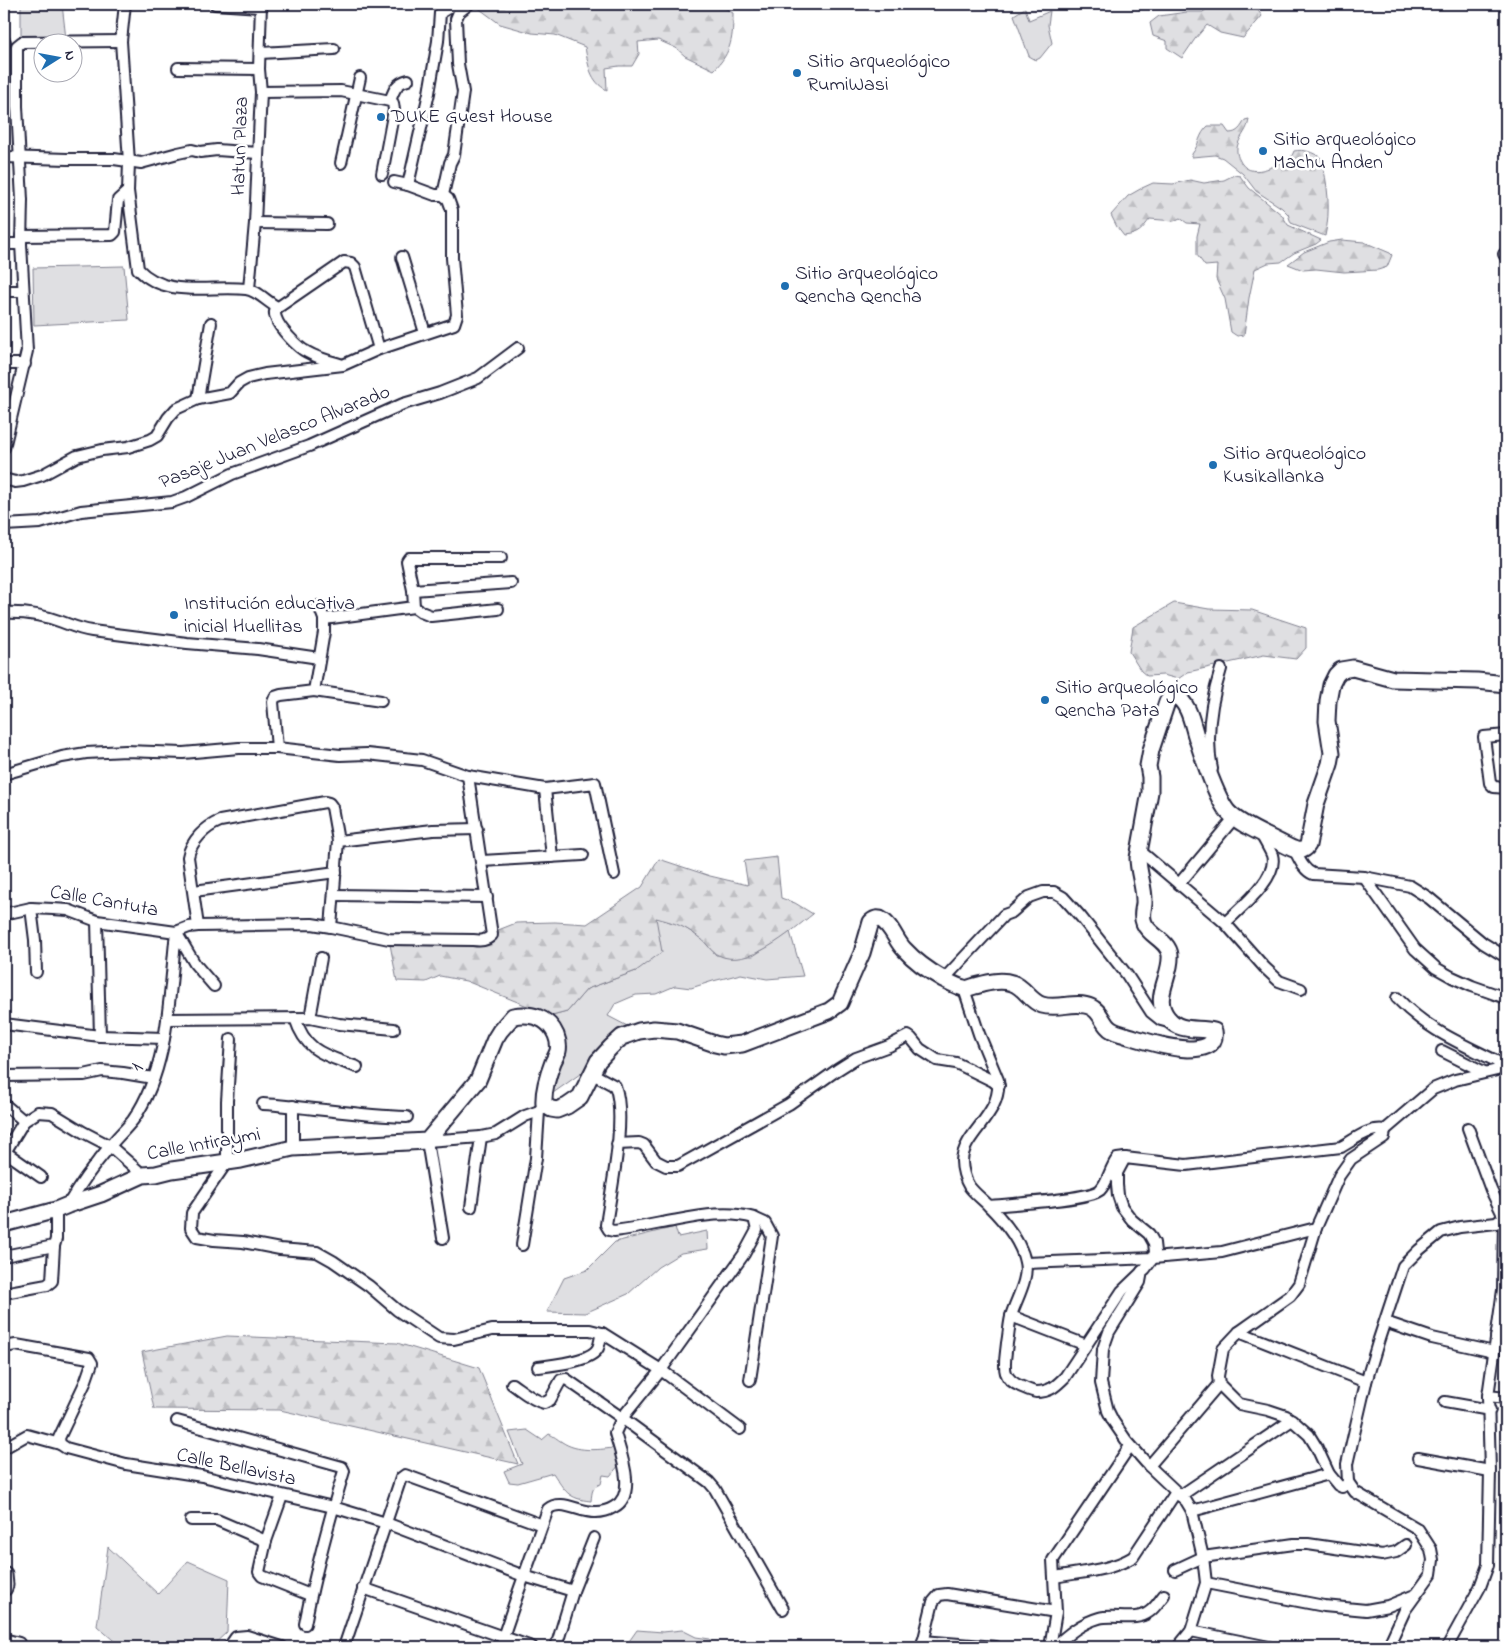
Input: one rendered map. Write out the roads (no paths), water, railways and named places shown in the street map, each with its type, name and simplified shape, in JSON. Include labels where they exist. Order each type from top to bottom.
[{"type":"main road","points":[[423,1141],[437,1130],[478,1080],[495,1039],[513,1016],[525,1014],[541,1018],[554,1030],[558,1038],[559,1050],[543,1095],[542,1107],[557,1110],[580,1097],[598,1061],[622,1037],[639,1031],[654,1029],[677,1031],[724,1046],[742,1044],[829,1011],[840,1003],[844,996],[862,953],[870,922],[879,918],[889,925],[904,949],[918,962],[964,989],[999,981],[1008,982],[1016,984],[1030,999],[1042,1005],[1055,1008],[1084,1005],[1093,1008],[1108,1027],[1115,1032],[1175,1048],[1192,1049],[1209,1046],[1214,1042],[1214,1032],[1206,1029],[1181,1028],[1166,1017],[1161,1000],[1170,954],[1166,945],[1144,924],[1142,915],[1144,904],[1143,890],[1138,866],[1139,850],[1150,792],[1148,766],[1166,702],[1175,695],[1181,698],[1187,707],[1198,743],[1229,813],[1261,834],[1294,849],[1301,850],[1306,849],[1308,845],[1316,804],[1330,764],[1332,752],[1327,721],[1328,701],[1331,685],[1341,670],[1353,668],[1394,679],[1477,681],[1506,684]]},
{"type":"main road","name":"Calle Intiraymi","points":[[7,1220],[101,1194],[143,1175],[227,1162],[293,1148],[423,1141]]},
{"type":"main road","points":[[4,1575],[4,1588]]},
{"type":"street","points":[[125,4],[122,41],[129,162],[128,191],[138,269],[144,275],[171,287],[249,289],[277,307]]},
{"type":"street","points":[[215,4],[261,6]]},
{"type":"street","points":[[408,185],[432,76],[438,41],[440,13],[455,4]]},
{"type":"street","points":[[443,195],[450,163],[454,155],[463,92],[458,64],[456,20],[459,12],[469,4]]},
{"type":"street","name":"Hatun Plaza","points":[[249,289],[255,223],[261,92],[261,6]]},
{"type":"street","points":[[4,448],[27,351],[21,240],[21,158],[17,46],[22,42],[122,41]]},
{"type":"street","points":[[260,53],[334,49]]},
{"type":"street","points":[[178,68],[260,70]]},
{"type":"street","points":[[341,163],[360,78]]},
{"type":"street","points":[[382,174],[394,110],[392,102],[395,87],[400,82],[408,80]]},
{"type":"street","points":[[261,92],[341,91],[392,102]]},
{"type":"street","points":[[4,158],[114,159],[141,163],[192,150],[200,152],[217,150],[258,153]]},
{"type":"street","points":[[4,479],[15,482],[23,481],[42,475],[77,456],[102,450],[128,447],[150,440],[157,436],[176,409],[198,399],[230,393],[243,380],[257,376],[342,365],[425,332],[454,324],[458,315],[452,258],[452,210],[448,199],[443,195],[435,195],[394,182]]},
{"type":"street","points":[[4,244],[21,240],[112,236],[116,232],[118,200],[128,191]]},
{"type":"street","points":[[255,223],[327,224]]},
{"type":"street","points":[[402,257],[425,332]]},
{"type":"street","points":[[342,365],[305,352],[279,323],[275,314],[277,307],[344,262],[351,262],[355,267],[379,349]]},
{"type":"street","points":[[4,291],[23,291]]},
{"type":"street","points":[[198,399],[211,323]]},
{"type":"street","name":"Pasaje Juan Velasco Alvarado","points":[[4,525],[40,523],[81,511],[167,504],[180,500],[232,474],[309,446],[403,404],[440,393],[478,378],[518,348]]},
{"type":"street","points":[[4,364],[25,364]]},
{"type":"street","points":[[414,607],[413,590],[407,561],[409,558],[502,558]]},
{"type":"street","points":[[413,590],[511,583]]},
{"type":"street","points":[[314,691],[324,632],[324,619],[319,606]]},
{"type":"street","points":[[324,619],[414,607],[431,616],[498,609]]},
{"type":"street","points":[[4,613],[23,612],[62,622],[76,629],[188,643],[258,648],[319,658]]},
{"type":"street","points":[[1219,794],[1212,767],[1209,735],[1216,682],[1221,668]]},
{"type":"street","points":[[277,748],[273,702],[275,697],[314,691],[381,701]]},
{"type":"street","points":[[1506,735],[1484,737],[1490,783],[1494,787],[1506,788]]},
{"type":"street","points":[[4,774],[62,756],[86,753],[126,751],[183,752],[239,748],[277,748],[340,755],[367,754],[422,760],[468,776],[544,789],[595,783],[614,874]]},
{"type":"street","points":[[334,895],[487,897],[468,776]]},
{"type":"street","points":[[544,789],[552,857]]},
{"type":"street","points":[[198,926],[188,857],[190,848],[209,826],[220,821],[325,802],[332,807],[338,841],[331,927]]},
{"type":"street","points":[[1179,884],[1235,817]]},
{"type":"street","points":[[338,841],[424,831],[477,830]]},
{"type":"street","points":[[1225,923],[1263,884],[1271,873],[1272,855],[1261,834]]},
{"type":"street","points":[[1294,849],[1309,872],[1364,877],[1410,886],[1429,898],[1483,943],[1506,957]]},
{"type":"street","points":[[1139,850],[1225,923],[1279,981],[1300,989]]},
{"type":"street","points":[[482,861],[583,855]]},
{"type":"street","points":[[194,891],[336,872]]},
{"type":"street","points":[[1364,877],[1415,949],[1436,968],[1452,978],[1506,998]]},
{"type":"street","points":[[944,979],[1004,916],[1012,912],[1029,897],[1043,892],[1054,892],[1063,897],[1081,917],[1127,975],[1151,1012],[1161,1020],[1173,1023]]},
{"type":"street","name":"Calle Cantuta","points":[[4,914],[30,908],[68,910],[96,921],[176,932],[198,926],[312,924],[389,939],[481,941],[488,939],[492,935],[487,897]]},
{"type":"street","points":[[30,908],[35,940],[36,972]]},
{"type":"street","points":[[96,921],[100,1036]]},
{"type":"street","points":[[176,932],[195,964],[214,986]]},
{"type":"street","name":"1","points":[[66,1203],[136,1115],[149,1089],[160,1061],[164,1038],[176,932]]},
{"type":"street","points":[[310,1018],[320,958]]},
{"type":"street","points":[[964,989],[999,1086],[988,1118],[966,1146],[962,1160],[964,1174],[970,1187],[989,1206],[1020,1246],[1026,1263],[1024,1281],[1011,1316],[1004,1367],[1007,1378],[1014,1384],[1034,1392],[1046,1392],[1054,1388],[1065,1377],[1122,1291],[1142,1272],[1153,1258],[1155,1252],[1154,1243],[1149,1234],[1132,1220],[1122,1207],[1118,1195],[1116,1185],[1118,1173],[1125,1158]]},
{"type":"street","points":[[1348,1482],[1342,1487],[1338,1485],[1309,1435],[1292,1420],[1262,1408],[1238,1404],[1219,1384],[1218,1376],[1223,1349],[1239,1332],[1290,1296],[1299,1284],[1316,1228],[1339,1176],[1351,1159],[1384,1137],[1385,1130],[1433,1089],[1455,1080],[1500,1068],[1500,1063],[1442,1035],[1412,1014],[1397,998]]},
{"type":"street","points":[[295,1018],[300,1032],[310,1045],[324,1054],[358,1067]]},
{"type":"street","points":[[167,1019],[310,1018],[339,1024],[394,1030]]},
{"type":"street","points":[[4,1024],[100,1036],[164,1038]]},
{"type":"street","points":[[617,1144],[639,1143],[644,1145],[656,1161],[666,1166],[678,1166],[789,1104],[856,1058],[889,1046],[908,1036],[920,1049],[937,1060],[956,1063],[993,1081],[999,1086]]},
{"type":"street","points":[[231,1039],[227,1101],[227,1162],[192,1213],[192,1228],[197,1237],[243,1242],[280,1249],[316,1252],[333,1261],[369,1286],[396,1310],[439,1338],[454,1339],[492,1330],[590,1330],[602,1333],[661,1370],[740,1429]]},
{"type":"street","points":[[1442,1051],[1484,1072]]},
{"type":"street","points":[[4,1076],[84,1076],[102,1071],[153,1078]]},
{"type":"street","points":[[591,1073],[615,1086],[619,1100],[617,1144],[606,1226],[609,1230],[624,1230],[690,1217],[742,1214],[765,1224],[772,1236],[750,1380]]},
{"type":"street","points":[[4,1104],[24,1121]]},
{"type":"street","points":[[263,1104],[407,1117]]},
{"type":"street","points":[[293,1106],[293,1148]]},
{"type":"street","points":[[443,1238],[423,1141],[481,1137],[496,1134],[542,1107]]},
{"type":"street","points":[[522,1245],[542,1107]]},
{"type":"street","points":[[41,1177],[4,1153],[24,1121],[38,1112],[52,1113],[110,1146],[143,1175]]},
{"type":"street","points":[[1447,1647],[1480,1587],[1488,1565],[1490,1410],[1488,1396],[1494,1352],[1501,1337],[1505,1276],[1505,1216],[1491,1190],[1468,1128]]},
{"type":"street","points":[[989,1206],[1074,1198],[1098,1192],[1117,1159],[1125,1158],[1186,1164],[1341,1147],[1362,1134],[1375,1129],[1385,1130]]},
{"type":"street","points":[[471,1207],[481,1137]]},
{"type":"street","points":[[4,1293],[51,1283],[53,1277],[54,1246],[66,1203]]},
{"type":"street","points":[[1388,1647],[1405,1610],[1431,1574],[1433,1560],[1427,1542],[1418,1529],[1355,1492],[1348,1482],[1347,1464],[1366,1382],[1403,1266],[1441,1232],[1460,1227],[1496,1223],[1505,1216]]},
{"type":"street","points":[[503,1642],[548,1509],[553,1505],[559,1505],[595,1512],[609,1510],[619,1505],[626,1492],[627,1483],[614,1433],[622,1418],[661,1370],[744,1254],[757,1230],[754,1218]]},
{"type":"street","points":[[1026,1263],[1153,1258],[1222,1252],[1316,1228]]},
{"type":"street","points":[[4,1256],[54,1246]]},
{"type":"street","points":[[1142,1272],[1140,1282],[1109,1332],[1103,1349],[1101,1383],[1108,1411],[1130,1446],[1186,1501],[1192,1511],[1203,1557],[1206,1583],[1191,1631],[1178,1647]]},
{"type":"street","points":[[1011,1316],[1086,1345]]},
{"type":"street","points":[[1385,1322],[1432,1338],[1494,1352]]},
{"type":"street","points":[[1239,1332],[1366,1382]]},
{"type":"street","points":[[538,1367],[563,1364],[591,1356],[597,1349],[602,1333]]},
{"type":"street","points":[[4,1347],[16,1345],[90,1358],[92,1363],[85,1383],[59,1438],[60,1444]]},
{"type":"street","points":[[512,1384],[538,1402],[544,1403],[550,1400],[560,1380],[566,1379],[709,1482],[715,1489],[783,1609]]},
{"type":"street","points":[[1149,1466],[1219,1384]]},
{"type":"street","points":[[1488,1396],[1506,1398]]},
{"type":"street","points":[[1444,1402],[1490,1410]]},
{"type":"street","points":[[1055,1577],[1107,1568],[1125,1562],[1132,1557],[1178,1494],[1292,1420]]},
{"type":"street","points":[[177,1421],[342,1467],[344,1471],[310,1595],[305,1624]]},
{"type":"street","name":"Calle Bellavista","points":[[4,1448],[27,1435],[60,1444],[66,1448],[126,1464],[202,1476],[333,1507],[386,1523],[524,1576],[573,1591]]},
{"type":"street","points":[[1050,1647],[1056,1612],[1053,1560],[1130,1446]]},
{"type":"street","points":[[1418,1458],[1490,1471]]},
{"type":"street","points":[[1192,1511],[1330,1474]]},
{"type":"street","points":[[345,1647],[344,1644],[363,1588],[401,1478],[404,1475],[542,1525]]},
{"type":"street","points":[[282,1496],[266,1541],[259,1572],[262,1576],[310,1595]]},
{"type":"street","points":[[191,1520],[217,1520],[266,1541]]},
{"type":"street","points":[[556,1647],[573,1591],[594,1538]]},
{"type":"street","points":[[1175,1570],[1203,1557],[1294,1544],[1308,1544],[1382,1555],[1396,1552],[1406,1545]]},
{"type":"street","points":[[1206,1583],[1324,1606],[1366,1610],[1388,1606],[1415,1594]]},
{"type":"street","points":[[363,1588],[503,1642],[532,1647]]},
{"type":"street","points":[[996,1647],[922,1644],[933,1602],[939,1595],[947,1594],[1056,1612]]},
{"type":"street","points":[[1054,1647],[1071,1631],[1098,1618],[1147,1614],[1164,1595]]},
{"type":"street","points":[[1191,1631],[1269,1647]]},
{"type":"street","points":[[230,1647],[236,1636],[246,1636],[282,1647]]},
{"type":"street","points":[[4,1639],[19,1643]]},
{"type":"waterway","points":[[311,4],[329,9],[346,4]]},
{"type":"place","name":"Sitio arqueológico RumiWasi","points":[[797,73]]},
{"type":"place","name":"DUKE Guest House","points":[[381,117]]},
{"type":"place","name":"Sitio arqueológico Machu Anden","points":[[1263,151]]},
{"type":"place","name":"Sitio arqueológico Qencha Qencha","points":[[785,286]]},
{"type":"place","name":"Sitio arqueológico Kusikallanka","points":[[1213,465]]},
{"type":"place","name":"Institución educativa inicial Huellitas","points":[[174,615]]},
{"type":"place","name":"Sitio arqueológico Qencha Pata","points":[[1045,700]]}]
